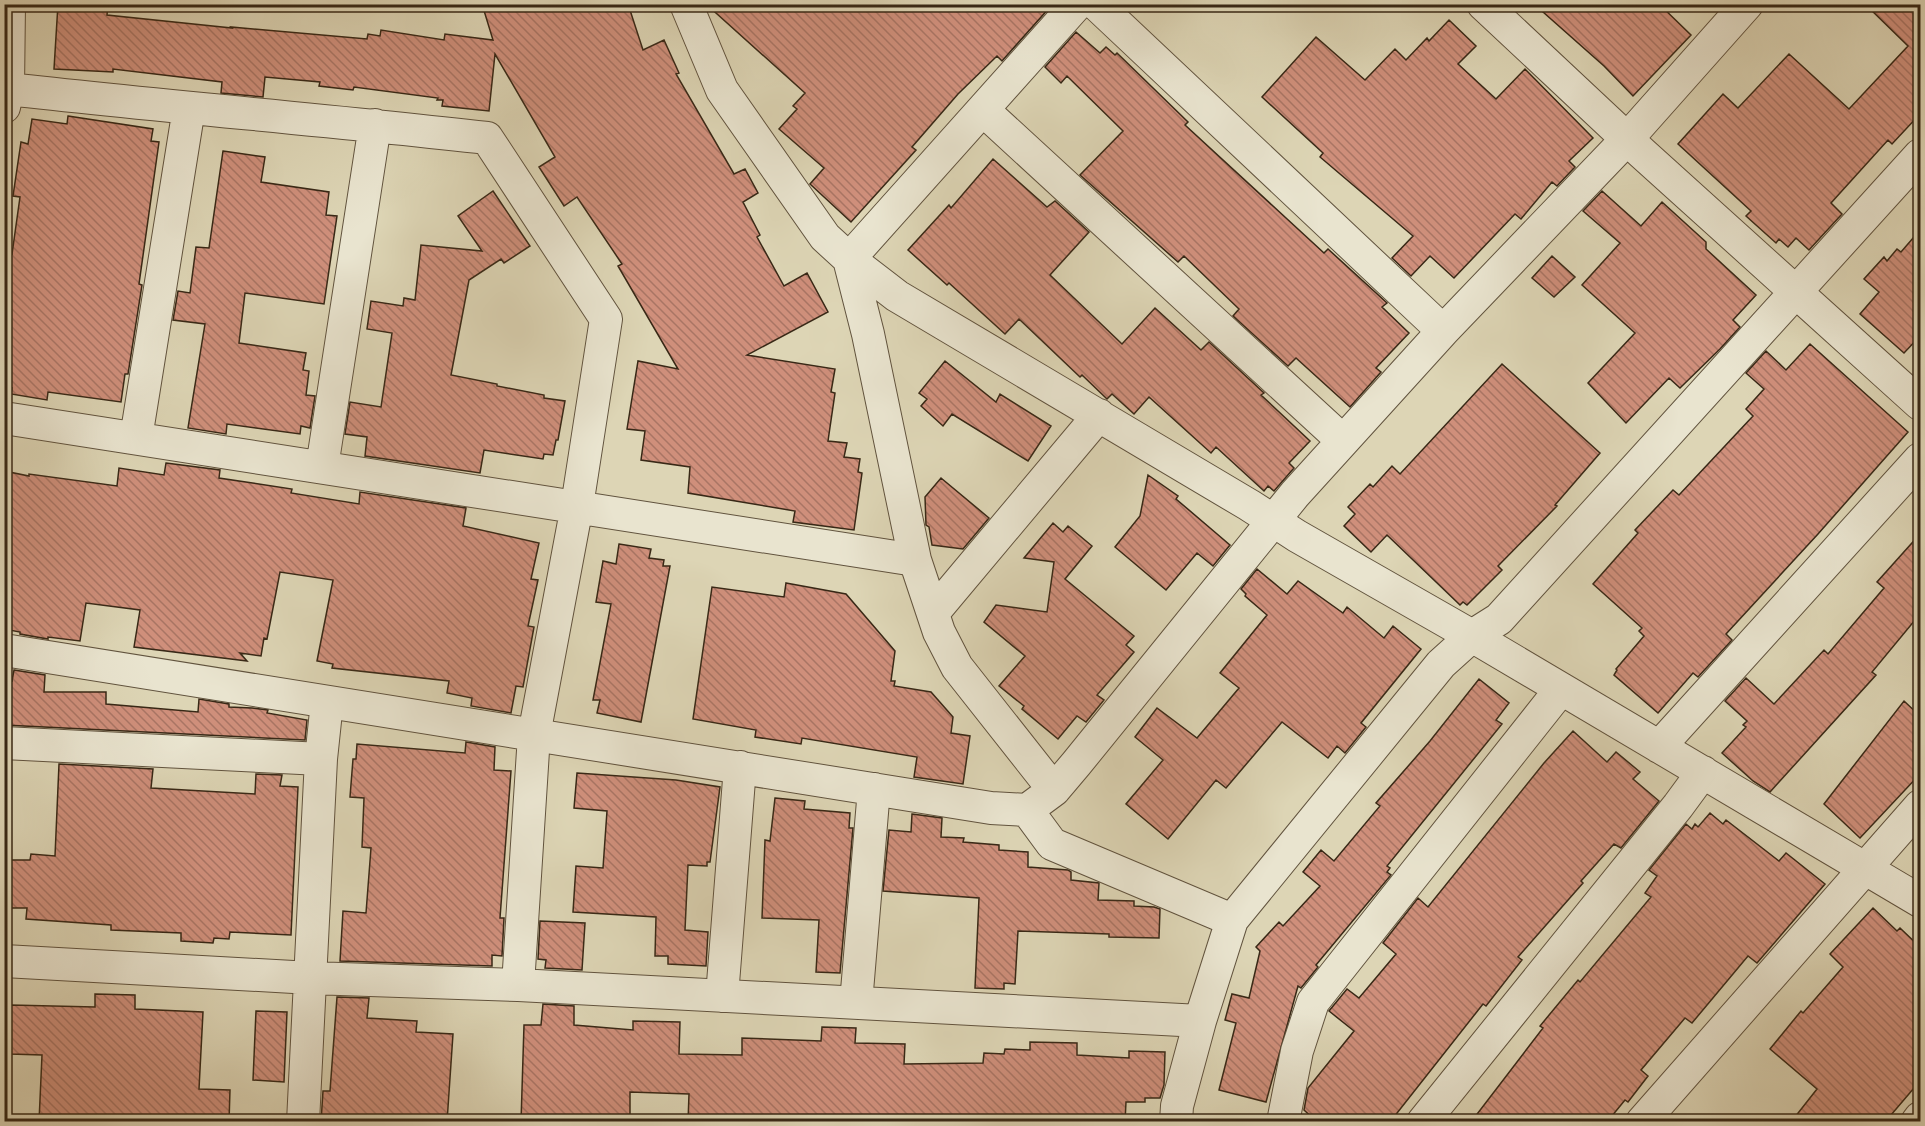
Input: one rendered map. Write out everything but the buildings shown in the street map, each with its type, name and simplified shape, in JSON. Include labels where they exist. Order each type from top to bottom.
[{"type":"street","points":[[9,4],[6,98],[189,108],[487,138],[606,319],[577,507],[534,735],[518,985]]},
{"type":"street","points":[[686,4],[722,90],[825,237],[897,296],[1297,536],[1472,636],[1920,901]]},
{"type":"street","points":[[849,258],[1077,4]]},
{"type":"street","points":[[1096,4],[1443,331]]},
{"type":"street","points":[[1483,4],[1627,139],[1920,404]]},
{"type":"street","points":[[4,650],[991,808],[1026,810],[1054,790],[1252,547],[1272,519],[1443,331],[1627,139],[1747,4]]},
{"type":"street","points":[[136,438],[189,108]]},
{"type":"street","points":[[982,110],[1343,441]]},
{"type":"street","points":[[322,467],[375,125]]},
{"type":"street","points":[[1176,1122],[1200,1021],[1232,920],[1441,664],[1472,636],[1499,619],[1920,155]]},
{"type":"street","points":[[849,258],[868,334],[915,560],[939,632],[957,667],[1054,790]]},
{"type":"street","points":[[933,614],[1099,416]]},
{"type":"street","points":[[4,418],[915,560]]},
{"type":"street","points":[[1659,747],[1920,459]]},
{"type":"street","points":[[1283,1122],[1297,1051],[1313,1002],[1561,689]]},
{"type":"street","points":[[303,1122],[321,759],[327,702]]},
{"type":"street","points":[[4,743],[321,759]]},
{"type":"street","points":[[722,996],[740,767]]},
{"type":"street","points":[[1423,1122],[1703,772]]},
{"type":"street","points":[[856,1003],[874,789]]},
{"type":"street","points":[[1642,1122],[1920,806]]},
{"type":"street","points":[[1026,810],[1052,844],[1232,920]]},
{"type":"street","points":[[4,961],[1200,1021]]},
{"type":"street","points":[[1917,1122],[1920,1118]]}]
